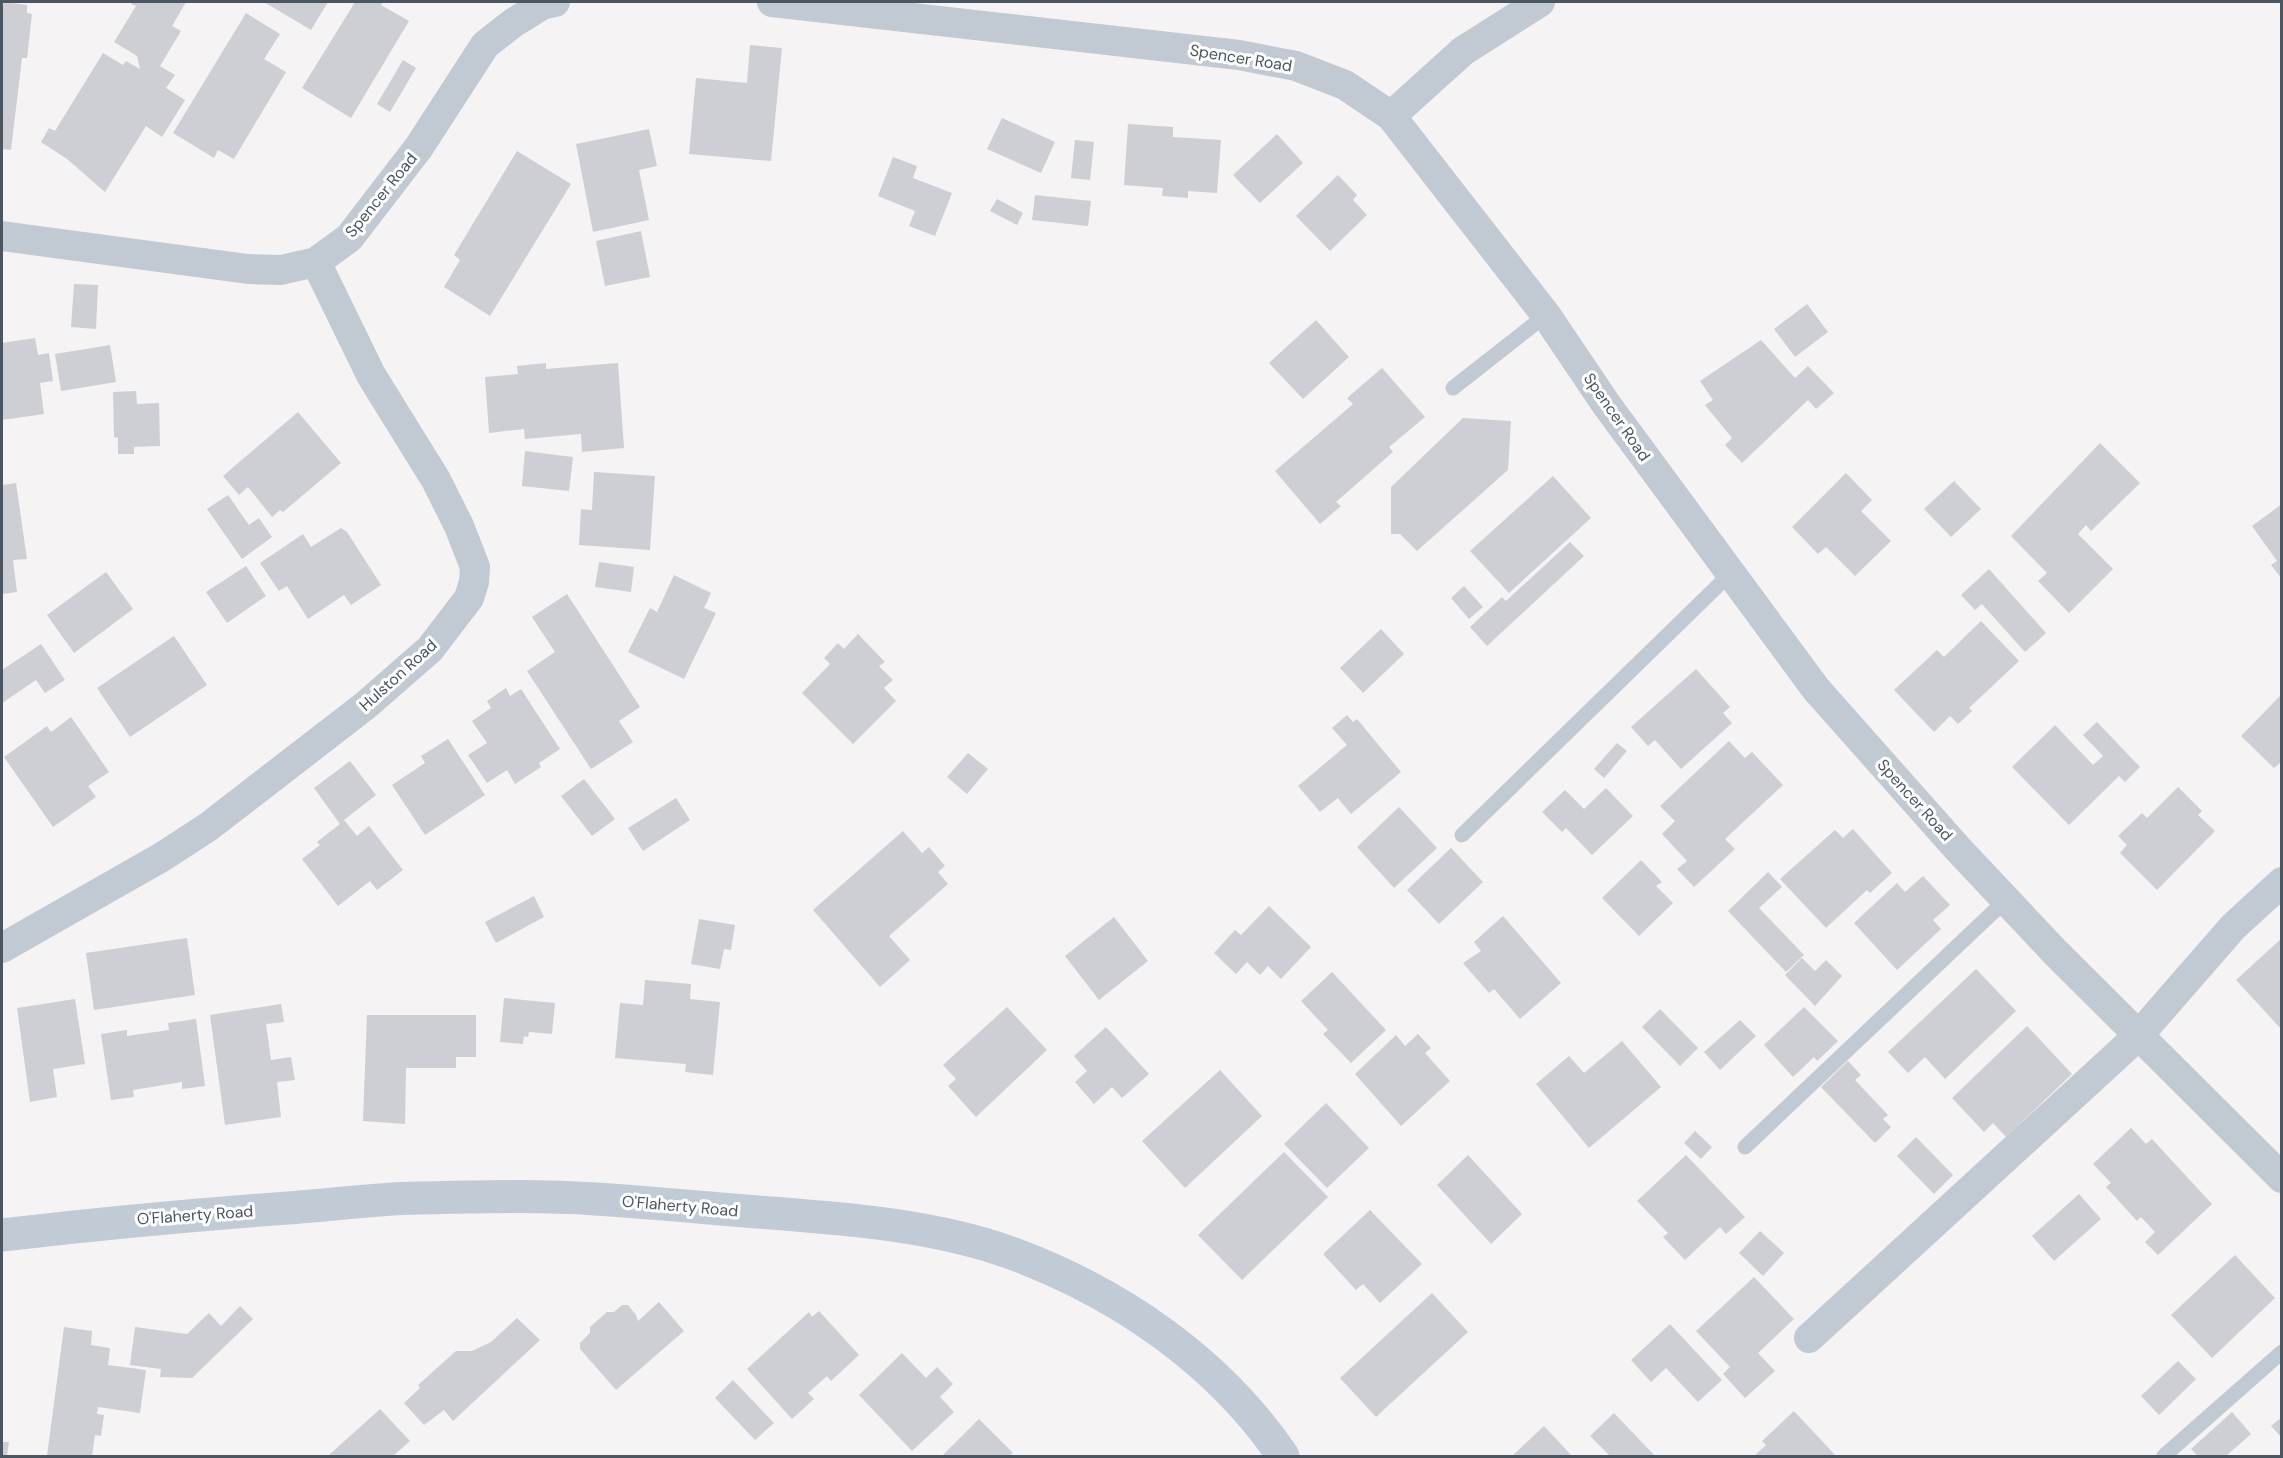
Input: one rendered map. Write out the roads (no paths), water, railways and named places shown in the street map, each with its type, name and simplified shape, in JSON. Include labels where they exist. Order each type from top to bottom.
[{"type":"street","name":"Spencer Road","points":[[8,244],[248,269],[281,270],[316,262],[349,238],[376,207],[419,147],[485,45],[513,23],[542,5],[555,2]]},
{"type":"street","name":"Spencer Road","points":[[772,2],[1239,55],[1296,66],[1345,85],[1391,116],[1546,315],[1606,404],[1816,689],[1958,849],[2055,952],[2282,1178]]},
{"type":"street","points":[[1391,116],[1463,51],[1540,2]]},
{"type":"street","name":"Hulston Road","points":[[2,948],[162,857],[208,827],[374,698],[430,649],[469,598],[474,582],[474,567],[459,526],[436,480],[371,375],[316,262]]},
{"type":"street","points":[[1809,1338],[2138,1036],[2226,934],[2282,882]]},
{"type":"street","name":"O'Flaherty Road","points":[[2,1235],[135,1220],[414,1198],[592,1198],[902,1227],[965,1239],[1014,1254],[1081,1282],[1136,1315],[1182,1347],[1223,1385],[1283,1456]]},
{"type":"lane","points":[[1453,388],[1546,315]]},
{"type":"lane","points":[[1462,834],[1731,573]]},
{"type":"lane","points":[[1745,1147],[2007,899]]},
{"type":"lane","points":[[2164,1456],[2282,1352]]}]
